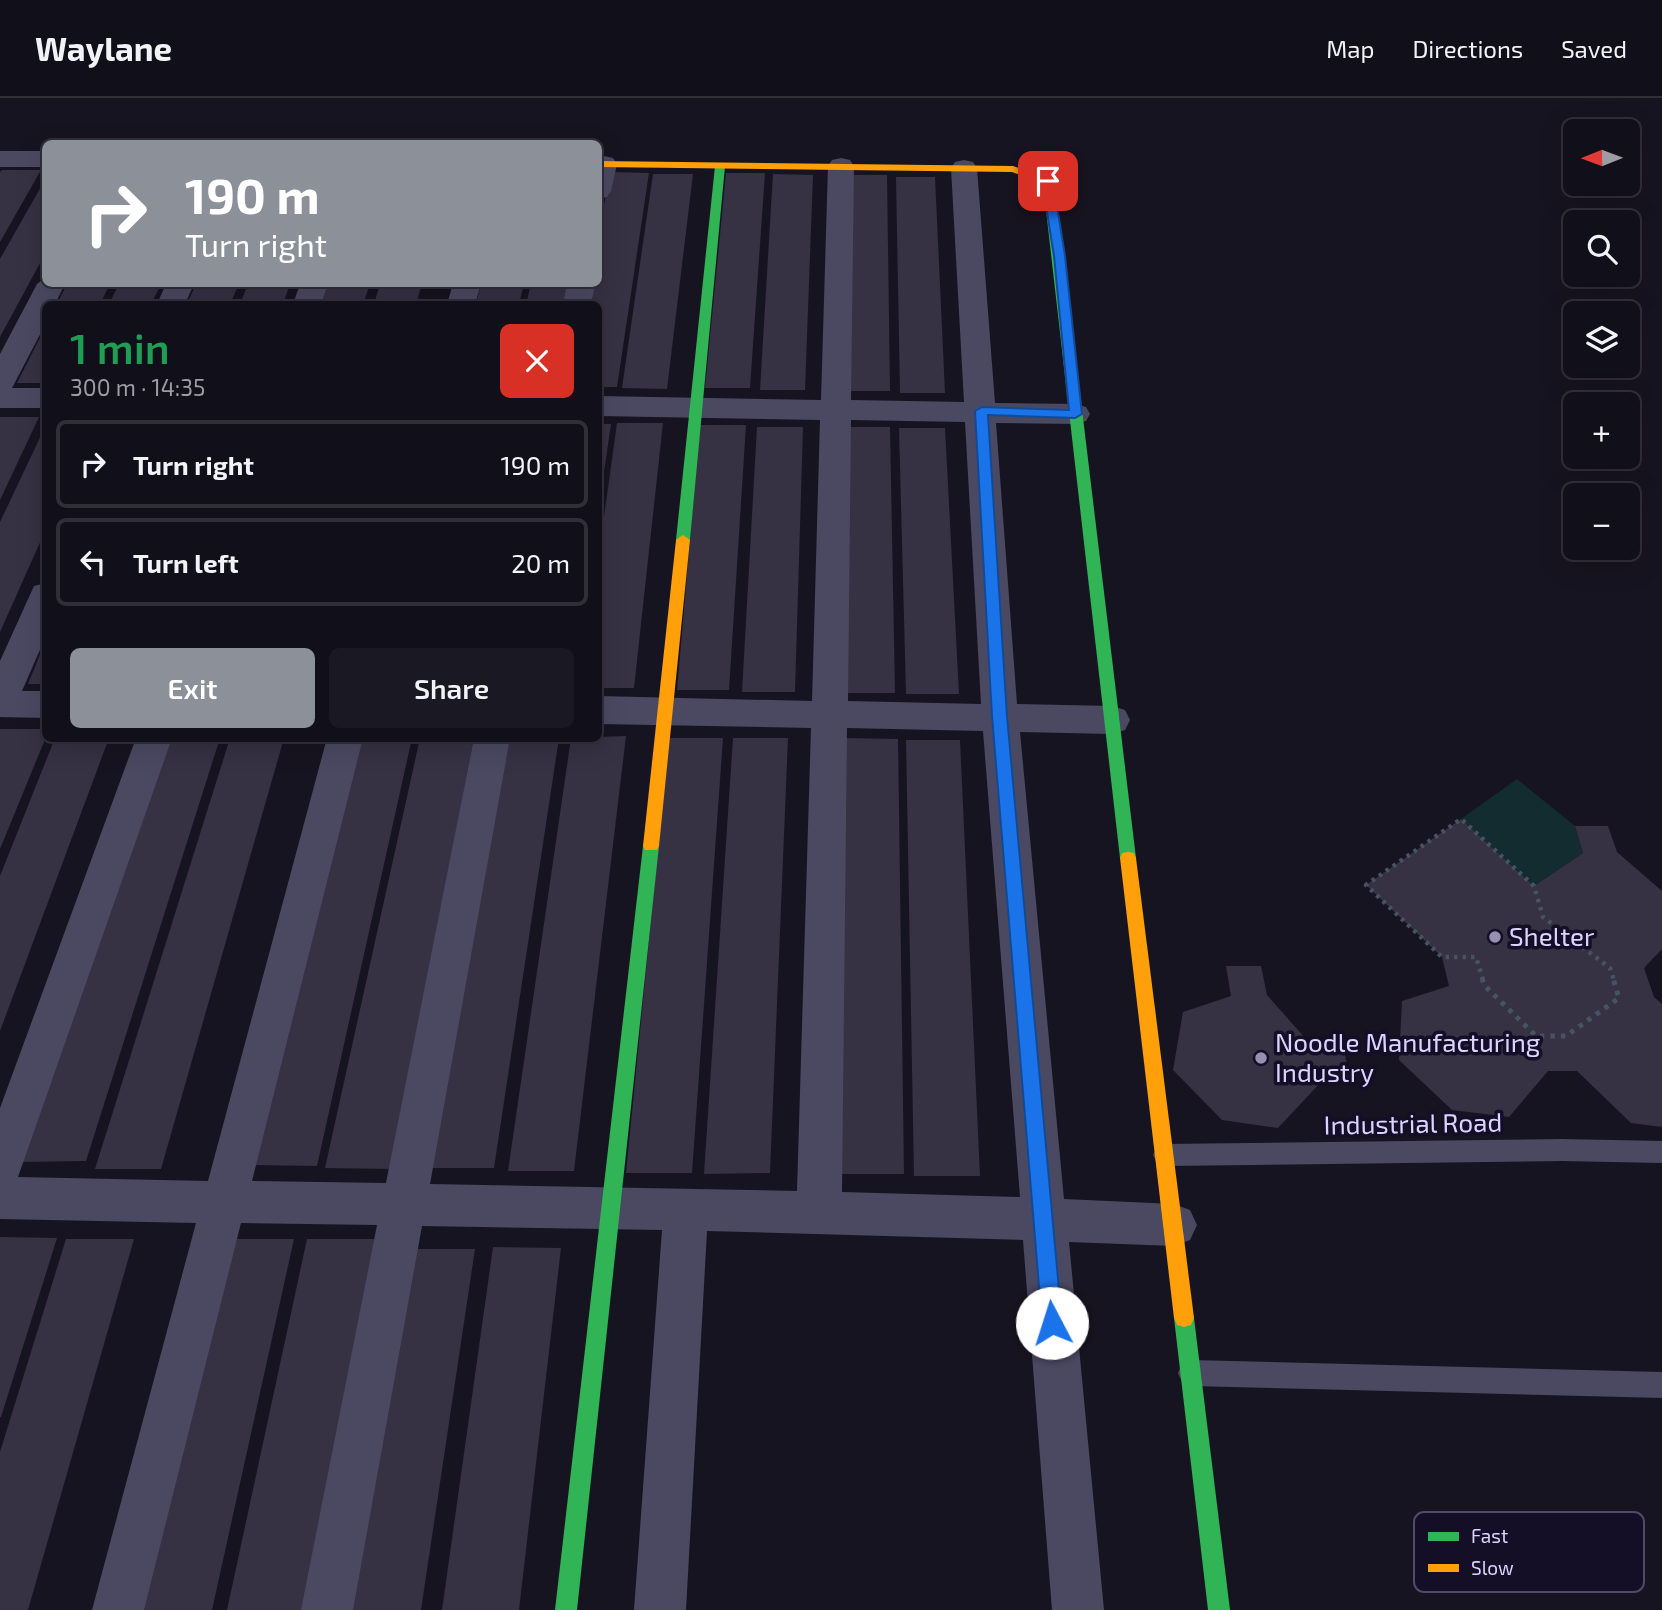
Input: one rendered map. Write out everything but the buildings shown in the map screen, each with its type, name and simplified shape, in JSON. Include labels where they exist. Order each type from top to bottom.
[{"type":"street","points":[[0,159],[42,159]]},
{"type":"street","points":[[602,164],[1013,169],[1048,181],[1219,1610]]},
{"type":"street","points":[[566,1610],[666,711],[720,166]]},
{"type":"street","points":[[819,1214],[842,166]]},
{"type":"street","points":[[964,168],[1000,716],[1078,1610]]},
{"type":"street","points":[[0,383],[42,301]]},
{"type":"street","points":[[0,398],[42,398]]},
{"type":"street","points":[[602,407],[1075,414]]},
{"type":"street","points":[[42,604],[0,702],[42,705]]},
{"type":"street","points":[[602,710],[1112,720]]},
{"type":"street","points":[[0,1168],[153,742]]},
{"type":"street","points":[[118,1610],[344,742]]},
{"type":"street","points":[[327,1610],[491,742]]},
{"type":"street","points":[[0,1198],[405,1204],[1043,1219],[1174,1225]]},
{"type":"street","points":[[660,1610],[686,1212]]},
{"type":"lane","name":"Industrial Road","points":[[1165,1155],[1562,1150],[1662,1152]]},
{"type":"lane","points":[[1191,1373],[1662,1385]]},
{"type":"path","points":[[1461,819],[1534,886],[1543,917],[1610,968],[1619,998],[1566,1036],[1536,1036],[1484,985],[1476,957],[1442,957],[1366,885],[1461,819]]},
{"type":"green space","points":[[1517,779],[1575,826],[1583,853],[1534,886],[1461,819]]},
{"type":"traffic: fast","points":[[683,540],[720,166]]},
{"type":"traffic: fast","points":[[1052,210],[1128,858]]},
{"type":"traffic: fast","points":[[566,1610],[651,846]]},
{"type":"traffic: fast","points":[[1184,1318],[1219,1610]]},
{"type":"traffic: slow","points":[[602,164],[1013,169],[1047,181],[1052,210]]},
{"type":"traffic: slow","points":[[651,846],[683,540]]},
{"type":"traffic: slow","points":[[1128,858],[1184,1318]]},
{"type":"place","name":"Shelter","points":[[1495,937]]},
{"type":"place","name":"Noodle Manufacturing Industry","points":[[1261,1058]]},
{"type":"route","points":[[1048,181],[1059,256],[1075,414],[982,411],[1000,716],[1052,1323]]}]
